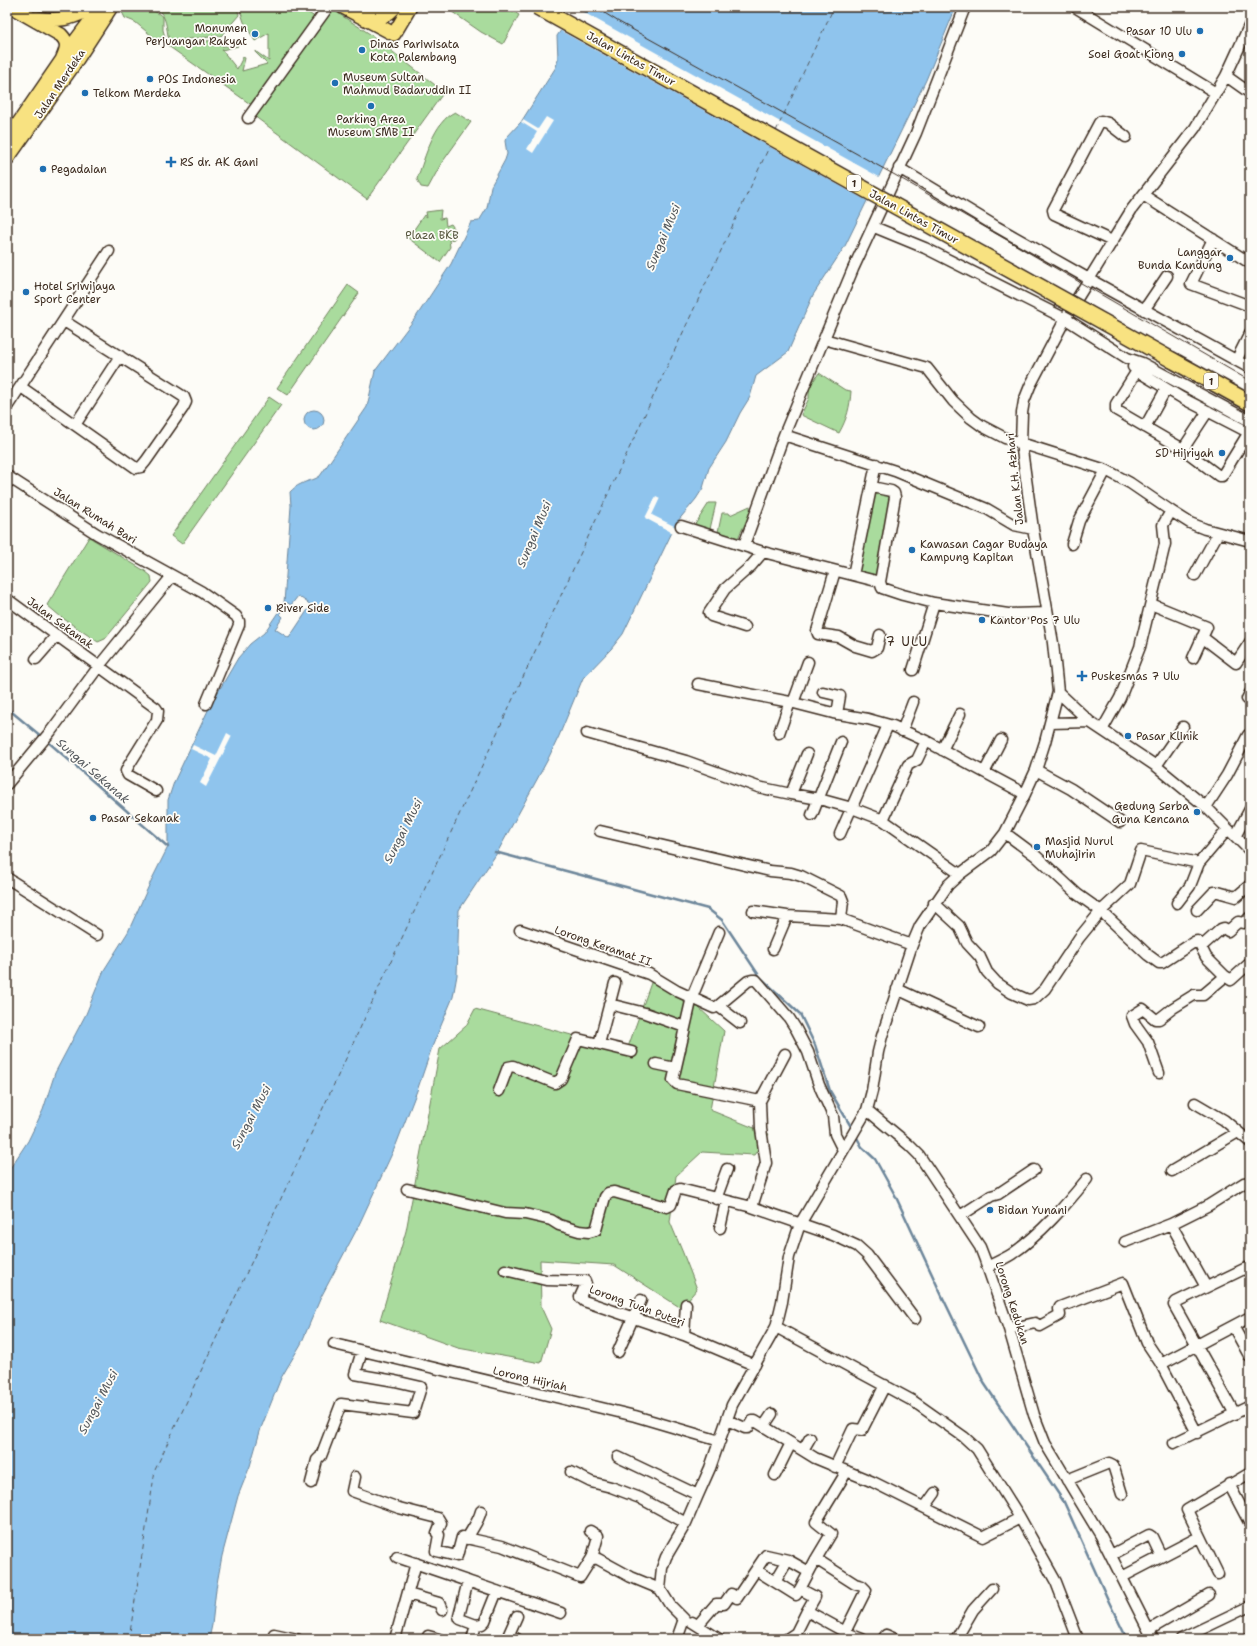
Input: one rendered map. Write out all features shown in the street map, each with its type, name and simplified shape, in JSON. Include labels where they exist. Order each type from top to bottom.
[{"type":"highway","name":"Jalan Lintas Timur","points":[[537,7],[1174,356],[1250,392]]},
{"type":"highway","name":"Jalan Lintas Timur","points":[[555,7],[1174,356],[1250,403]]},
{"type":"main road","points":[[12,7],[30,17],[58,20],[76,16],[91,7]]},
{"type":"main road","points":[[343,7],[394,34],[410,7]]},
{"type":"main road","points":[[368,7],[383,16],[395,7]]},
{"type":"main road","points":[[62,60],[92,18],[108,11]]},
{"type":"main road","name":"Jalan Merdeka","points":[[7,159],[72,66],[108,11]]},
{"type":"main road","name":"Jalan Merdeka","points":[[7,140],[62,60],[67,48],[65,39],[58,33],[30,17]]},
{"type":"street","points":[[248,118],[328,7]]},
{"type":"street","points":[[1075,7],[1216,93]]},
{"type":"street","points":[[744,545],[784,435],[853,268],[874,227],[899,168],[916,133],[964,11]]},
{"type":"street","name":"Jalan K.H. Azhari","points":[[660,1589],[662,1568],[666,1557],[686,1523],[720,1441],[732,1405],[776,1327],[782,1302],[789,1257],[800,1224],[865,1114],[872,1091],[882,1036],[912,945],[920,926],[934,903],[954,879],[988,854],[1005,833],[1026,794],[1036,770],[1058,692],[1053,643],[1033,529],[1021,443],[1024,401],[1030,386],[1089,279],[1132,209],[1195,128],[1226,76],[1250,26]]},
{"type":"street","points":[[1226,76],[1250,93]]},
{"type":"street","points":[[1112,241],[1054,214],[1053,210],[1099,123],[1102,121],[1108,123],[1126,137]]},
{"type":"street","points":[[899,168],[997,227],[1250,368]]},
{"type":"street","points":[[1143,195],[1250,263]]},
{"type":"street","points":[[874,227],[925,248],[1066,319],[1127,358],[1139,367],[1166,388],[1249,433],[1222,476],[1219,476],[1183,449],[1116,410],[1115,407],[1139,367]]},
{"type":"street","points":[[1213,240],[1190,283],[1250,306]]},
{"type":"street","points":[[7,408],[109,251]]},
{"type":"street","points":[[1144,310],[1167,276]]},
{"type":"street","points":[[21,387],[136,468],[143,465],[183,408],[186,402],[184,397],[64,321]]},
{"type":"street","points":[[1237,360],[1250,334]]},
{"type":"street","points":[[824,339],[927,368],[953,401],[971,418],[1003,437],[1106,470],[1130,483],[1190,523],[1218,533],[1250,541]]},
{"type":"street","points":[[75,425],[120,356]]},
{"type":"street","points":[[1139,367],[1250,421]]},
{"type":"street","points":[[1145,426],[1166,388]]},
{"type":"street","points":[[1183,449],[1208,411]]},
{"type":"street","points":[[784,435],[895,471],[988,509],[1016,525],[1033,529]]},
{"type":"street","points":[[853,575],[876,464]]},
{"type":"street","points":[[1072,544],[1079,521],[1106,470]]},
{"type":"street","name":"Jalan Rumah Bari","points":[[7,476],[97,534],[202,592],[236,616],[239,621],[239,625],[206,704]]},
{"type":"street","points":[[872,487],[894,493],[880,582],[881,586],[886,590],[934,603],[1008,614],[1047,614]]},
{"type":"street","points":[[1102,730],[1120,698],[1140,647],[1165,544],[1163,525],[1171,511]]},
{"type":"street","points":[[681,526],[763,552],[880,582]]},
{"type":"street","points":[[1195,575],[1218,533]]},
{"type":"street","points":[[745,627],[711,616],[709,613],[725,589],[751,566],[763,552]]},
{"type":"street","points":[[837,572],[817,631],[818,634],[839,637],[855,646],[872,651],[876,650],[880,635]]},
{"type":"street","points":[[8,782],[51,731],[99,666],[172,576]]},
{"type":"street","name":"Jalan Sekanak","points":[[7,599],[156,708],[158,711],[157,720],[126,770],[128,775],[156,792]]},
{"type":"street","points":[[913,670],[934,603]]},
{"type":"street","points":[[1151,604],[1207,627],[1193,658]]},
{"type":"street","points":[[36,659],[57,635]]},
{"type":"street","points":[[1202,637],[1236,663],[1250,642]]},
{"type":"street","points":[[779,733],[808,662]]},
{"type":"street","points":[[698,684],[792,703],[837,714],[868,719],[888,725],[926,741],[1026,794]]},
{"type":"street","points":[[824,692],[840,696],[837,714]]},
{"type":"street","points":[[1058,692],[1090,722],[1156,766],[1206,807],[1250,851]]},
{"type":"street","points":[[902,730],[913,702]]},
{"type":"street","points":[[942,750],[960,714]]},
{"type":"street","points":[[1050,723],[1090,722]]},
{"type":"street","points":[[840,834],[888,725]]},
{"type":"street","points":[[1156,766],[1184,727]]},
{"type":"street","points":[[587,733],[686,761],[758,787],[819,799],[852,808],[883,820],[954,879]]},
{"type":"street","points":[[1206,807],[1228,775],[1248,735]]},
{"type":"street","points":[[985,771],[1001,740]]},
{"type":"street","points":[[883,820],[908,765],[917,760],[926,741]]},
{"type":"street","points":[[812,815],[841,742]]},
{"type":"street","points":[[791,794],[807,754]]},
{"type":"street","points":[[1036,770],[1071,789],[1120,822]]},
{"type":"street","points":[[1177,903],[1190,886],[1199,863],[1232,832],[1250,809]]},
{"type":"street","points":[[600,831],[770,871],[801,876],[841,896],[843,901],[841,919]]},
{"type":"street","points":[[1005,833],[1036,856],[1078,894],[1101,910],[1148,955],[1159,963],[1162,963],[1197,941],[1206,957],[1224,976],[1231,980],[1250,963]]},
{"type":"street","points":[[934,903],[959,926],[967,943],[980,957],[987,972],[997,983],[1012,993],[1028,1000],[1039,996],[1079,938],[1101,910],[1131,882],[1141,850],[1199,863]]},
{"type":"street","points":[[7,878],[97,935]]},
{"type":"street","points":[[1197,910],[1213,892],[1236,897],[1250,885]]},
{"type":"street","points":[[753,911],[787,916],[841,919],[912,945]]},
{"type":"street","points":[[773,949],[787,916]]},
{"type":"street","points":[[1201,947],[1220,929],[1224,928],[1228,931],[1238,922],[1244,923],[1250,917]]},
{"type":"street","name":"Lorong Keramat II","points":[[520,930],[649,974],[714,1008],[718,1006]]},
{"type":"street","points":[[719,932],[692,997],[673,1080],[677,1084],[760,1101]]},
{"type":"street","points":[[1159,1073],[1148,1042],[1133,1020],[1134,1014],[1144,1009],[1155,1019],[1159,1019],[1194,995],[1203,995],[1224,976]]},
{"type":"street","points":[[740,1023],[718,1006],[748,982],[754,980],[789,1018],[796,1029],[808,1052],[819,1085],[833,1116],[837,1140],[843,1150]]},
{"type":"street","points":[[599,1044],[615,982]]},
{"type":"street","points":[[897,989],[979,1027]]},
{"type":"street","points":[[609,1004],[645,1013],[685,1027]]},
{"type":"street","points":[[499,1091],[508,1067],[513,1066],[554,1083],[561,1079],[578,1039],[632,1052]]},
{"type":"street","points":[[752,1208],[766,1163],[761,1129],[760,1101],[785,1054]]},
{"type":"street","points":[[656,1064],[675,1068]]},
{"type":"street","points":[[1195,1103],[1224,1120],[1250,1142]]},
{"type":"street","name":"Lorong Kedukan","points":[[865,1114],[909,1145],[918,1155],[980,1247],[1009,1329],[1034,1415],[1045,1442],[1099,1532],[1151,1635]]},
{"type":"street","points":[[1172,1171],[1238,1132]]},
{"type":"street","points":[[720,1228],[721,1200],[727,1169]]},
{"type":"street","points":[[960,1216],[991,1196],[998,1194],[1034,1170]]},
{"type":"street","points":[[987,1267],[1012,1254],[1039,1232],[1088,1179]]},
{"type":"street","points":[[1125,1242],[1171,1224],[1210,1205],[1244,1183],[1250,1182]]},
{"type":"street","points":[[407,1189],[505,1212],[525,1214],[551,1220],[558,1225],[589,1232],[596,1230],[605,1197],[610,1192],[667,1207],[671,1205],[676,1191],[679,1189],[752,1208],[800,1224],[839,1238],[862,1250],[915,1319]]},
{"type":"street","points":[[1171,1224],[1206,1287]]},
{"type":"street","points":[[1235,1414],[1174,1305],[1176,1302],[1246,1268],[1250,1272]]},
{"type":"street","name":"Lorong Tuan Puteri","points":[[505,1270],[546,1280],[585,1281],[586,1284],[580,1297],[581,1300],[684,1335],[755,1366]]},
{"type":"street","points":[[1009,1329],[1035,1323],[1040,1326],[1060,1314],[1060,1307],[1123,1283],[1148,1343],[1161,1364],[1197,1433]]},
{"type":"street","points":[[618,1352],[641,1300]]},
{"type":"street","points":[[684,1335],[686,1304]]},
{"type":"street","points":[[1161,1364],[1250,1317]]},
{"type":"street","points":[[1233,1326],[1250,1357]]},
{"type":"street","points":[[776,1327],[885,1385],[942,1420],[978,1449],[1020,1518],[1056,1582],[1078,1639]]},
{"type":"street","name":"Lorong Hijriah","points":[[334,1344],[635,1416],[720,1441]]},
{"type":"street","points":[[311,1483],[318,1460],[321,1456],[341,1404],[413,1413],[421,1387],[355,1374],[362,1351]]},
{"type":"street","points":[[835,1467],[853,1429],[862,1430],[885,1385]]},
{"type":"street","points":[[1174,1444],[1250,1406]]},
{"type":"street","points":[[764,1426],[772,1414]]},
{"type":"street","points":[[727,1420],[745,1428],[754,1421],[791,1442],[815,1458],[873,1482],[984,1537],[1020,1518]]},
{"type":"street","points":[[802,1450],[810,1438]]},
{"type":"street","points":[[775,1474],[791,1442]]},
{"type":"street","points":[[618,1457],[698,1495]]},
{"type":"street","points":[[1067,1480],[1109,1463],[1113,1465],[1122,1494]]},
{"type":"street","points":[[571,1472],[591,1482],[611,1487],[640,1498],[686,1523]]},
{"type":"street","points":[[756,1570],[796,1595],[831,1534],[816,1522],[847,1472]]},
{"type":"street","points":[[1218,1574],[1199,1537],[1187,1509],[1250,1473]]},
{"type":"street","points":[[355,1477],[352,1491],[399,1508],[438,1518],[441,1524],[437,1533],[439,1535],[436,1552],[458,1556],[462,1537],[502,1546],[580,1577],[592,1558],[598,1536],[590,1531]]},
{"type":"street","points":[[1229,1484],[1249,1520]]},
{"type":"street","points":[[925,1507],[935,1493]]},
{"type":"street","points":[[467,1539],[472,1528],[478,1523],[481,1511]]},
{"type":"street","points":[[1111,1555],[1149,1535],[1152,1537],[1161,1556]]},
{"type":"street","points":[[1122,1577],[1199,1537]]},
{"type":"street","points":[[698,1625],[716,1604],[724,1604],[731,1594],[737,1598],[766,1555],[788,1560],[809,1572]]},
{"type":"street","points":[[397,1557],[562,1613]]},
{"type":"street","points":[[592,1558],[598,1559],[631,1577],[660,1589],[670,1605],[684,1619],[698,1625],[719,1639]]},
{"type":"street","points":[[775,1582],[788,1560]]},
{"type":"street","points":[[816,1560],[855,1584],[862,1586],[866,1590],[845,1632]]},
{"type":"street","points":[[395,1639],[416,1563]]},
{"type":"street","points":[[468,1581],[458,1616],[460,1619],[476,1625],[482,1624],[485,1621],[497,1591]]},
{"type":"street","points":[[787,1639],[796,1633],[815,1597],[800,1589]]},
{"type":"street","points":[[956,1639],[973,1610],[992,1589]]},
{"type":"street","points":[[408,1594],[439,1603],[442,1610]]},
{"type":"street","points":[[1151,1635],[1209,1595]]},
{"type":"street","points":[[1181,1639],[1250,1606]]},
{"type":"street","points":[[807,1611],[845,1632],[862,1639]]},
{"type":"street","points":[[517,1616],[509,1634],[517,1639]]},
{"type":"street","points":[[677,1637],[684,1619]]},
{"type":"street","points":[[472,1639],[476,1625]]},
{"type":"street","points":[[274,1634],[297,1639]]},
{"type":"street","points":[[883,1639],[886,1635],[895,1639]]},
{"type":"street","points":[[428,1636],[439,1639]]},
{"type":"green space","points":[[123,7],[144,8],[158,13],[163,17],[163,30],[165,37],[158,41],[135,22],[125,18],[121,10]]},
{"type":"green space","points":[[151,7],[237,7],[239,15],[221,36],[169,41],[163,16],[156,9]]},
{"type":"green space","points":[[239,7],[300,7],[316,18],[253,106],[164,43],[226,40],[222,46],[238,46],[222,50],[237,69],[243,57],[245,58],[242,71],[267,64],[255,51],[269,61],[269,33],[255,41],[244,22]]},
{"type":"green space","points":[[445,7],[506,7],[519,15],[503,44],[481,32]]},
{"type":"green space","points":[[330,8],[370,34],[444,92],[367,199],[254,116]]},
{"type":"green space","points":[[455,112],[471,122],[441,164],[428,188],[421,187],[417,179],[431,141],[441,123]]},
{"type":"green space","name":"Plaza BKB","points":[[441,210],[440,219],[445,218],[446,226],[451,224],[456,231],[454,239],[449,240],[450,247],[440,262],[408,238],[424,215],[427,217],[426,212]]},
{"type":"green space","points":[[348,285],[359,293],[288,395],[277,388]]},
{"type":"green space","points":[[819,373],[845,390],[851,391],[848,413],[839,433],[801,415],[809,398],[809,387]]},
{"type":"green space","points":[[269,397],[281,405],[182,544],[171,536]]},
{"type":"green space","points":[[875,492],[891,495],[878,575],[859,573]]},
{"type":"green space","points":[[709,503],[716,503],[710,529],[694,526]]},
{"type":"green space","points":[[750,506],[748,518],[738,539],[718,532],[722,513],[729,513],[730,515]]},
{"type":"green space","points":[[89,537],[145,571],[151,576],[152,582],[105,639],[98,642],[61,617],[47,605]]},
{"type":"green space","points":[[652,980],[698,1007],[724,1031],[710,1110],[769,1134],[754,1155],[702,1152],[676,1176],[670,1222],[697,1289],[681,1308],[614,1265],[540,1260],[541,1307],[551,1329],[541,1363],[458,1348],[380,1320],[406,1231],[440,1049],[466,1026],[475,1009],[627,1050]]},
{"type":"water","name":"Sungai Musi","points":[[577,7],[956,7],[926,80],[845,246],[813,295],[788,352],[756,376],[750,397],[740,413],[726,442],[709,468],[703,488],[677,522],[623,634],[611,649],[583,678],[547,761],[497,853],[459,910],[457,975],[453,997],[432,1047],[396,1145],[357,1229],[321,1297],[301,1344],[281,1378],[261,1428],[250,1466],[238,1496],[222,1556],[209,1639],[7,1639],[7,1173],[28,1141],[43,1110],[55,1073],[86,1014],[104,970],[128,932],[168,847],[168,800],[174,782],[211,704],[238,658],[250,644],[264,633],[279,611],[283,617],[275,629],[289,638],[311,605],[298,596],[291,605],[284,603],[291,506],[290,492],[299,485],[320,476],[367,407],[375,371],[416,317],[451,264],[471,222],[479,221],[487,208],[491,186],[507,154],[506,138],[521,122],[556,67],[558,59],[557,36]]},
{"type":"water","points":[[314,410],[321,413],[324,420],[321,427],[314,430],[307,427],[304,420],[307,413]]},
{"type":"pier","points":[[574,7],[881,178],[869,202],[559,30]]},
{"type":"pier","points":[[546,117],[553,121],[533,153],[527,149],[537,132],[521,122],[523,120],[538,129]]},
{"type":"pier","points":[[656,496],[660,498],[652,515],[676,527],[673,533],[645,518]]},
{"type":"pier","points":[[227,733],[232,736],[206,787],[200,783],[212,759],[191,749],[193,745],[216,756]]},
{"type":"waterway","name":"Sungai Sekanak","points":[[7,708],[42,737]]},
{"type":"waterway","name":"Sungai Sekanak","points":[[46,740],[168,847]]},
{"type":"waterway","points":[[495,852],[708,909],[722,920],[760,977],[800,1014],[815,1045],[830,1091],[853,1130]]},
{"type":"waterway","points":[[855,1134],[862,1147],[875,1159],[895,1195],[984,1383],[1064,1502],[1127,1639]]},
{"type":"ferry route","points":[[776,131],[834,7]]},
{"type":"ferry route","points":[[129,1639],[155,1470],[770,145]]},
{"type":"tram line","points":[[595,7],[619,22],[895,175],[1250,381]]},
{"type":"place","name":"Pasar 10 Ulu","points":[[1200,31]]},
{"type":"place","name":"Monumen Perjuangan Rakyat","points":[[255,34]]},
{"type":"place","name":"Dinas Pariwisata Kota Palembang","points":[[362,50]]},
{"type":"place","name":"Soei Goat Kiong","points":[[1182,54]]},
{"type":"place","name":"POS Indonesia","points":[[150,79]]},
{"type":"place","name":"Museum Sultan Mahmud Badaruddin II","points":[[335,83]]},
{"type":"place","name":"Telkom Merdeka","points":[[85,93]]},
{"type":"place","name":"Parking Area Museum SMB II","points":[[371,106]]},
{"type":"place","name":"RS dr. AK Gani","points":[[171,162]]},
{"type":"place","name":"Pegadaian","points":[[43,169]]},
{"type":"place","name":"Langgar Bunda Kandung","points":[[1230,258]]},
{"type":"place","name":"Hotel Sriwijaya Sport Center","points":[[26,292]]},
{"type":"place","name":"SD Hijriyah","points":[[1222,453]]},
{"type":"place","name":"Kawasan Cagar Budaya Kampung Kapitan","points":[[912,550]]},
{"type":"place","name":"River Side","points":[[268,608]]},
{"type":"place","name":"Kantor Pos 7 Ulu","points":[[982,620]]},
{"type":"place","name":"Puskesmas 7 Ulu","points":[[1082,676]]},
{"type":"place","name":"Pasar Klinik","points":[[1128,736]]},
{"type":"place","name":"Gedung Serba Guna Kencana","points":[[1197,812]]},
{"type":"place","name":"Pasar Sekanak","points":[[93,818]]},
{"type":"place","name":"Masjid Nurul Muhajirin","points":[[1037,847]]},
{"type":"place","name":"Bidan Yunani","points":[[990,1210]]},
{"type":"district","name":"7 ULU","points":[[907,641]]}]
